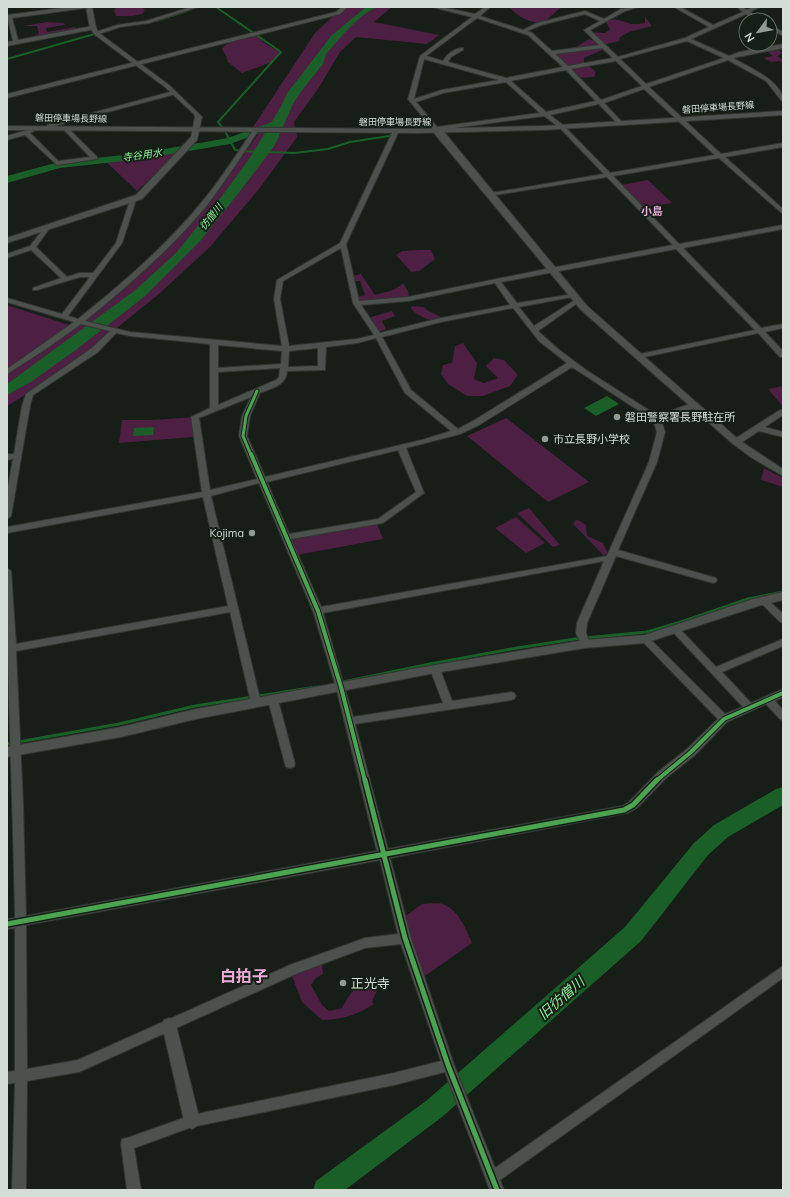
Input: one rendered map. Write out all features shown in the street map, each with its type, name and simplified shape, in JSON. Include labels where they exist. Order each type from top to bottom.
[{"type":"main road","name":"磐田停車場長野線","points":[[7,128],[396,131],[562,127],[783,113]]},
{"type":"street","points":[[7,241],[139,197],[189,145],[194,138],[197,129],[198,117],[196,113],[174,93],[94,30],[88,7],[54,10],[8,17],[13,25],[13,35],[16,42]]},
{"type":"street","points":[[172,7],[177,13]]},
{"type":"street","points":[[7,44],[147,22],[196,7]]},
{"type":"street","points":[[7,96],[338,13],[344,7]]},
{"type":"street","points":[[434,7],[476,16],[530,34],[568,68],[620,123]]},
{"type":"street","points":[[488,7],[422,57],[411,99],[575,298],[736,442],[783,473]]},
{"type":"street","points":[[636,7],[622,8],[587,30],[680,120],[783,212]]},
{"type":"street","points":[[676,7],[713,27]]},
{"type":"street","points":[[740,7],[748,12],[757,7]]},
{"type":"street","points":[[522,32],[539,24],[585,12],[604,20]]},
{"type":"street","points":[[413,101],[442,92],[616,59],[687,39],[738,16]]},
{"type":"street","points":[[687,39],[729,58],[768,80],[783,99]]},
{"type":"street","points":[[551,53],[602,46]]},
{"type":"street","points":[[437,130],[545,114],[600,102],[729,58],[783,46]]},
{"type":"street","points":[[446,63],[449,56],[461,50]]},
{"type":"street","points":[[422,57],[507,80],[562,127],[680,247],[783,355]]},
{"type":"street","points":[[48,128],[49,126],[174,93]]},
{"type":"street","points":[[7,138],[33,131],[36,128]]},
{"type":"street","points":[[26,132],[57,163],[95,158],[68,131],[70,128]]},
{"type":"street","points":[[7,372],[80,322],[132,280],[176,237],[240,156],[255,131]]},
{"type":"street","points":[[256,703],[206,494],[195,417],[279,382],[283,378],[286,349],[277,299],[280,280],[343,244],[396,131]]},
{"type":"street","points":[[491,195],[783,145]]},
{"type":"street","points":[[63,317],[93,275],[119,243],[133,200]]},
{"type":"street","points":[[356,303],[408,299],[551,270],[783,227]]},
{"type":"street","points":[[7,256],[32,246],[46,229]]},
{"type":"street","points":[[343,244],[356,303],[378,336],[408,391],[457,432]]},
{"type":"street","points":[[32,246],[66,279]]},
{"type":"street","points":[[36,289],[85,274],[93,275]]},
{"type":"street","points":[[497,281],[534,330],[543,339],[573,363],[657,419],[661,432],[653,462],[582,623],[581,633],[585,644]]},
{"type":"street","points":[[7,300],[114,331],[214,343],[286,349],[378,336],[426,323],[515,306],[575,298]]},
{"type":"street","points":[[534,330],[575,298]]},
{"type":"street","points":[[640,356],[783,326]]},
{"type":"street","points":[[7,516],[26,406],[30,394],[94,350],[114,331]]},
{"type":"street","points":[[214,343],[214,409]]},
{"type":"street","points":[[214,370],[322,368],[322,345]]},
{"type":"street","points":[[7,530],[206,494],[457,432],[476,423],[573,363]]},
{"type":"street","points":[[257,391],[246,416],[243,436],[318,611],[341,687],[405,938],[448,1065],[495,1184],[783,971]]},
{"type":"street","points":[[657,419],[695,404]]},
{"type":"street","points":[[736,442],[783,412]]},
{"type":"street","points":[[759,428],[783,436]]},
{"type":"street","points":[[286,537],[380,521],[420,493],[401,447]]},
{"type":"street","points":[[7,457],[17,456]]},
{"type":"street","points":[[318,611],[612,556],[713,580]]},
{"type":"street","points":[[7,571],[12,751],[20,922],[22,1076],[19,1190]]},
{"type":"street","points":[[12,751],[121,732],[196,714],[435,668],[585,644],[645,639],[763,600],[783,596]]},
{"type":"street","points":[[763,600],[783,620]]},
{"type":"street","points":[[9,648],[233,608]]},
{"type":"street","points":[[675,629],[750,708]]},
{"type":"street","points":[[645,639],[724,719]]},
{"type":"street","points":[[715,671],[783,642]]},
{"type":"street","points":[[435,668],[449,706]]},
{"type":"street","points":[[7,924],[624,810],[633,805],[662,775],[691,752],[724,719],[783,693]]},
{"type":"street","points":[[350,721],[511,696]]},
{"type":"street","points":[[273,700],[290,764]]},
{"type":"street","points":[[768,700],[783,716]]},
{"type":"street","points":[[7,1078],[79,1066],[301,966],[365,943],[405,938]]},
{"type":"street","points":[[169,1025],[192,1121]]},
{"type":"street","points":[[134,1190],[127,1144],[192,1121],[394,1079],[448,1065]]},
{"type":"shaded area","points":[[116,7],[141,7],[145,10],[142,14],[116,16],[114,11]]},
{"type":"shaded area","points":[[347,7],[392,7],[374,22],[439,35],[427,44],[356,37],[340,52],[318,89],[294,122],[297,137],[259,189],[210,247],[160,293],[90,350],[7,406],[7,370],[60,336],[176,237],[226,179],[259,133],[253,127],[315,33],[333,16]]},
{"type":"shaded area","points":[[509,7],[564,7],[559,9],[543,23],[524,19]]},
{"type":"shaded area","points":[[645,17],[652,26],[629,32],[620,37],[619,41],[603,45],[589,32],[605,33],[610,29],[606,22],[609,20],[616,19],[632,24],[640,24],[645,23]]},
{"type":"shaded area","points":[[47,22],[64,23],[65,25],[46,28],[47,32],[75,27],[77,29],[27,38],[39,34],[37,26],[23,26]]},
{"type":"shaded area","points":[[257,36],[267,45],[281,52],[272,62],[242,73],[228,62],[222,49],[229,42],[234,40]]},
{"type":"shaded area","points":[[589,39],[599,43],[605,49],[584,58],[584,62],[596,72],[594,77],[577,78],[556,58],[556,54],[571,50]]},
{"type":"shaded area","points":[[778,50],[783,53],[777,56],[783,60],[783,64],[780,61],[771,62],[763,58],[773,56],[768,52],[778,52]]},
{"type":"shaded area","points":[[177,153],[137,191],[106,162]]},
{"type":"shaded area","points":[[648,180],[672,203],[643,208],[622,185]]},
{"type":"shaded area","points":[[431,250],[435,259],[419,271],[411,272],[396,255],[402,251]]},
{"type":"shaded area","points":[[361,274],[375,295],[394,290],[403,283],[408,291],[409,297],[359,302],[357,297],[365,295],[360,281],[353,281],[352,276]]},
{"type":"shaded area","points":[[7,305],[69,325],[7,369]]},
{"type":"shaded area","points":[[412,306],[424,307],[442,318],[433,321],[418,315],[411,308]]},
{"type":"shaded area","points":[[392,311],[395,316],[382,321],[386,329],[378,332],[368,318]]},
{"type":"shaded area","points":[[463,343],[477,363],[474,379],[484,383],[498,378],[486,366],[494,358],[504,360],[518,375],[510,386],[483,396],[467,396],[448,384],[441,374],[443,365],[452,363],[455,346]]},
{"type":"shaded area","points":[[783,386],[783,407],[768,389]]},
{"type":"shaded area","points":[[195,417],[193,437],[119,443],[122,420],[153,420]]},
{"type":"shaded area","points":[[506,418],[589,482],[548,502],[467,436]]},
{"type":"shaded area","points":[[764,468],[783,478],[783,487],[761,480]]},
{"type":"shaded area","points":[[529,508],[560,545],[553,547],[517,513]]},
{"type":"shaded area","points":[[516,517],[545,543],[526,553],[495,528]]},
{"type":"shaded area","points":[[576,520],[586,525],[587,536],[603,543],[608,554],[603,555],[573,524]]},
{"type":"shaded area","points":[[377,524],[383,539],[297,555],[291,539]]},
{"type":"shaded area","points":[[434,903],[445,905],[450,908],[462,921],[472,943],[422,978],[400,920],[422,904]]},
{"type":"shaded area","points":[[314,961],[322,965],[323,974],[316,978],[311,985],[322,1005],[329,1011],[342,1008],[356,988],[380,983],[372,1002],[374,1004],[350,1016],[322,1020],[302,1002],[290,971]]},
{"type":"water","name":"彷僧川","points":[[366,7],[376,7],[362,16],[347,30],[326,54],[323,64],[293,104],[275,145],[201,240],[144,297],[77,349],[31,382],[7,395],[7,384],[134,291],[175,254],[222,196],[249,159],[279,110],[288,92],[332,35]]},
{"type":"water","points":[[607,396],[619,404],[596,416],[584,408]]},
{"type":"water","points":[[154,427],[153,435],[133,436],[134,428]]},
{"type":"waterway","points":[[156,21],[187,11],[191,7]]},
{"type":"waterway","points":[[216,7],[281,52],[218,122],[222,127]]},
{"type":"waterway","points":[[750,11],[760,7]]},
{"type":"waterway","points":[[7,59],[98,33]]},
{"type":"waterway","points":[[560,109],[599,101]]},
{"type":"waterway","name":"寺谷用水","points":[[7,180],[59,165],[142,156],[230,141],[275,124]]},
{"type":"waterway","points":[[407,129],[436,128]]},
{"type":"waterway","points":[[226,133],[235,150],[257,152]]},
{"type":"waterway","points":[[267,152],[294,153],[328,149],[350,142],[389,136],[395,133]]},
{"type":"waterway","points":[[343,682],[517,648],[575,639],[647,632],[748,599],[783,592]]},
{"type":"waterway","points":[[7,744],[119,724],[195,706],[316,687]]},
{"type":"waterway","name":"旧彷僧川","points":[[325,1190],[434,1109],[633,934],[701,849],[721,831],[783,795]]},
{"type":"cycle path","points":[[257,391],[246,416],[243,436],[318,611],[341,687],[405,938],[448,1065],[497,1190]]},
{"type":"cycle path","points":[[7,924],[624,810],[633,805],[662,775],[691,752],[724,719],[783,693]]},
{"type":"place","name":"磐田警察署長野駐在所","points":[[617,417]]},
{"type":"place","name":"市立長野小学校","points":[[545,439]]},
{"type":"place","name":"Kojima","points":[[252,533]]},
{"type":"place","name":"正光寺","points":[[343,983]]},
{"type":"district","name":"小島","points":[[652,211]]},
{"type":"district","name":"白拍子","points":[[244,976]]}]
